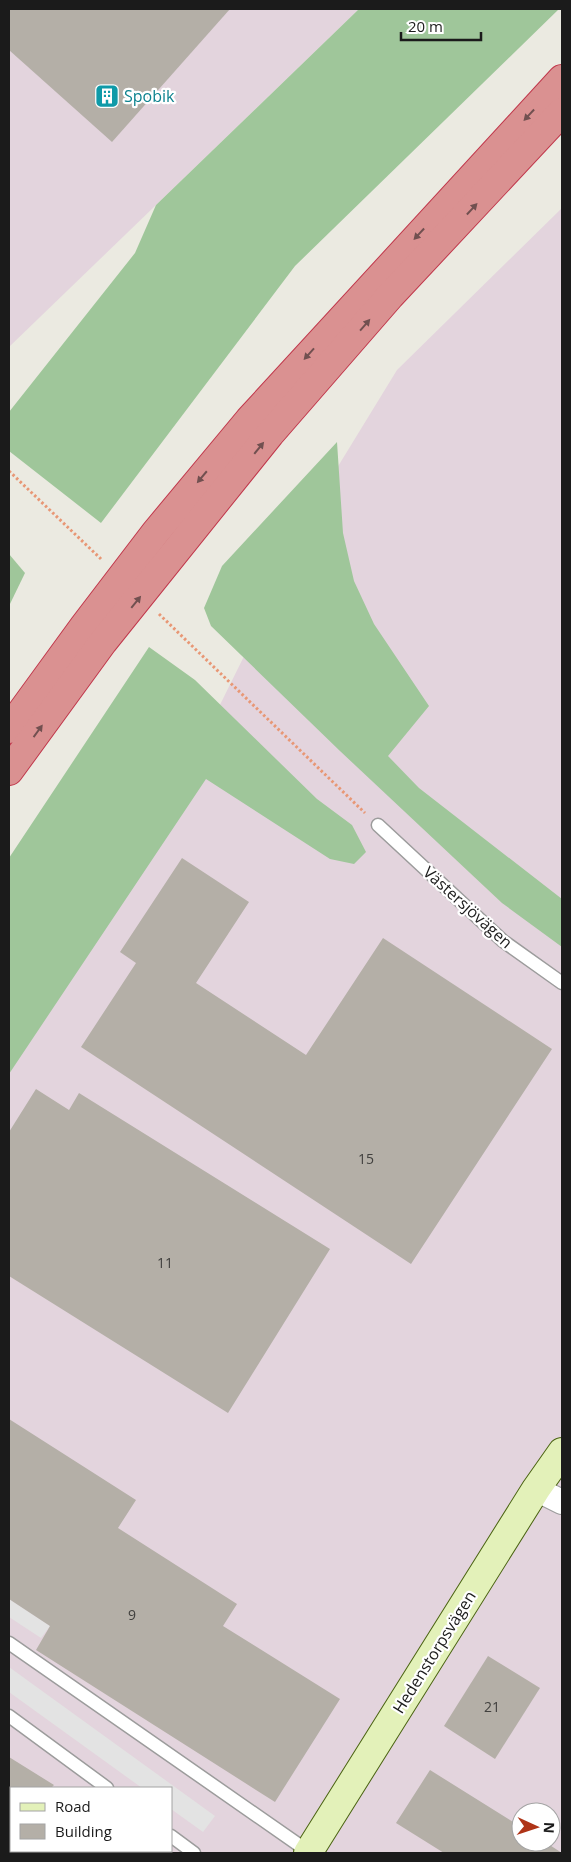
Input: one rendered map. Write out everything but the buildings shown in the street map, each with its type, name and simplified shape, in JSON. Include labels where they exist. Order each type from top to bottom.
[{"type":"highway","points":[[9,728],[155,533],[249,420],[562,79]]},
{"type":"highway","points":[[9,771],[103,642],[270,434],[390,296],[562,112]]},
{"type":"street","name":"Hedenstorpsvägen","points":[[309,1852],[536,1488],[562,1452]]},
{"type":"street","points":[[536,1488],[562,1502]]},
{"type":"lane","name":"Västersjövägen","points":[[378,825],[503,941],[562,983]]},
{"type":"lane","points":[[9,1643],[309,1852]]},
{"type":"lane","points":[[9,1716],[90,1784],[103,1787]]},
{"type":"lane","points":[[172,1837],[194,1853]]},
{"type":"path","points":[[9,471],[102,559]]},
{"type":"path","points":[[154,608],[378,825]]},
{"type":"shaded area","points":[[9,9],[359,9],[9,347]]},
{"type":"shaded area","points":[[562,208],[562,1853],[9,1853],[9,1040],[211,723],[337,468],[397,370]]},
{"type":"shaded area","points":[[9,1599],[50,1626],[41,1638],[9,1617]]},
{"type":"shaded area","points":[[9,1667],[215,1816],[203,1832],[172,1810],[172,1787],[141,1787],[9,1692]]},
{"type":"green space","points":[[359,9],[559,9],[295,266],[101,523],[9,451],[9,412],[135,253],[156,205]]},
{"type":"green space","points":[[337,442],[343,533],[354,581],[374,624],[429,706],[388,756],[419,788],[562,899],[562,947],[502,903],[340,751],[211,626],[204,608],[222,566]]},
{"type":"green space","points":[[9,554],[25,573],[9,606]]},
{"type":"green space","points":[[149,647],[195,680],[317,799],[352,825],[366,852],[354,864],[330,859],[206,779],[9,1074],[9,858]]},
{"type":"place","name":"Spobik","points":[[107,96]]}]
